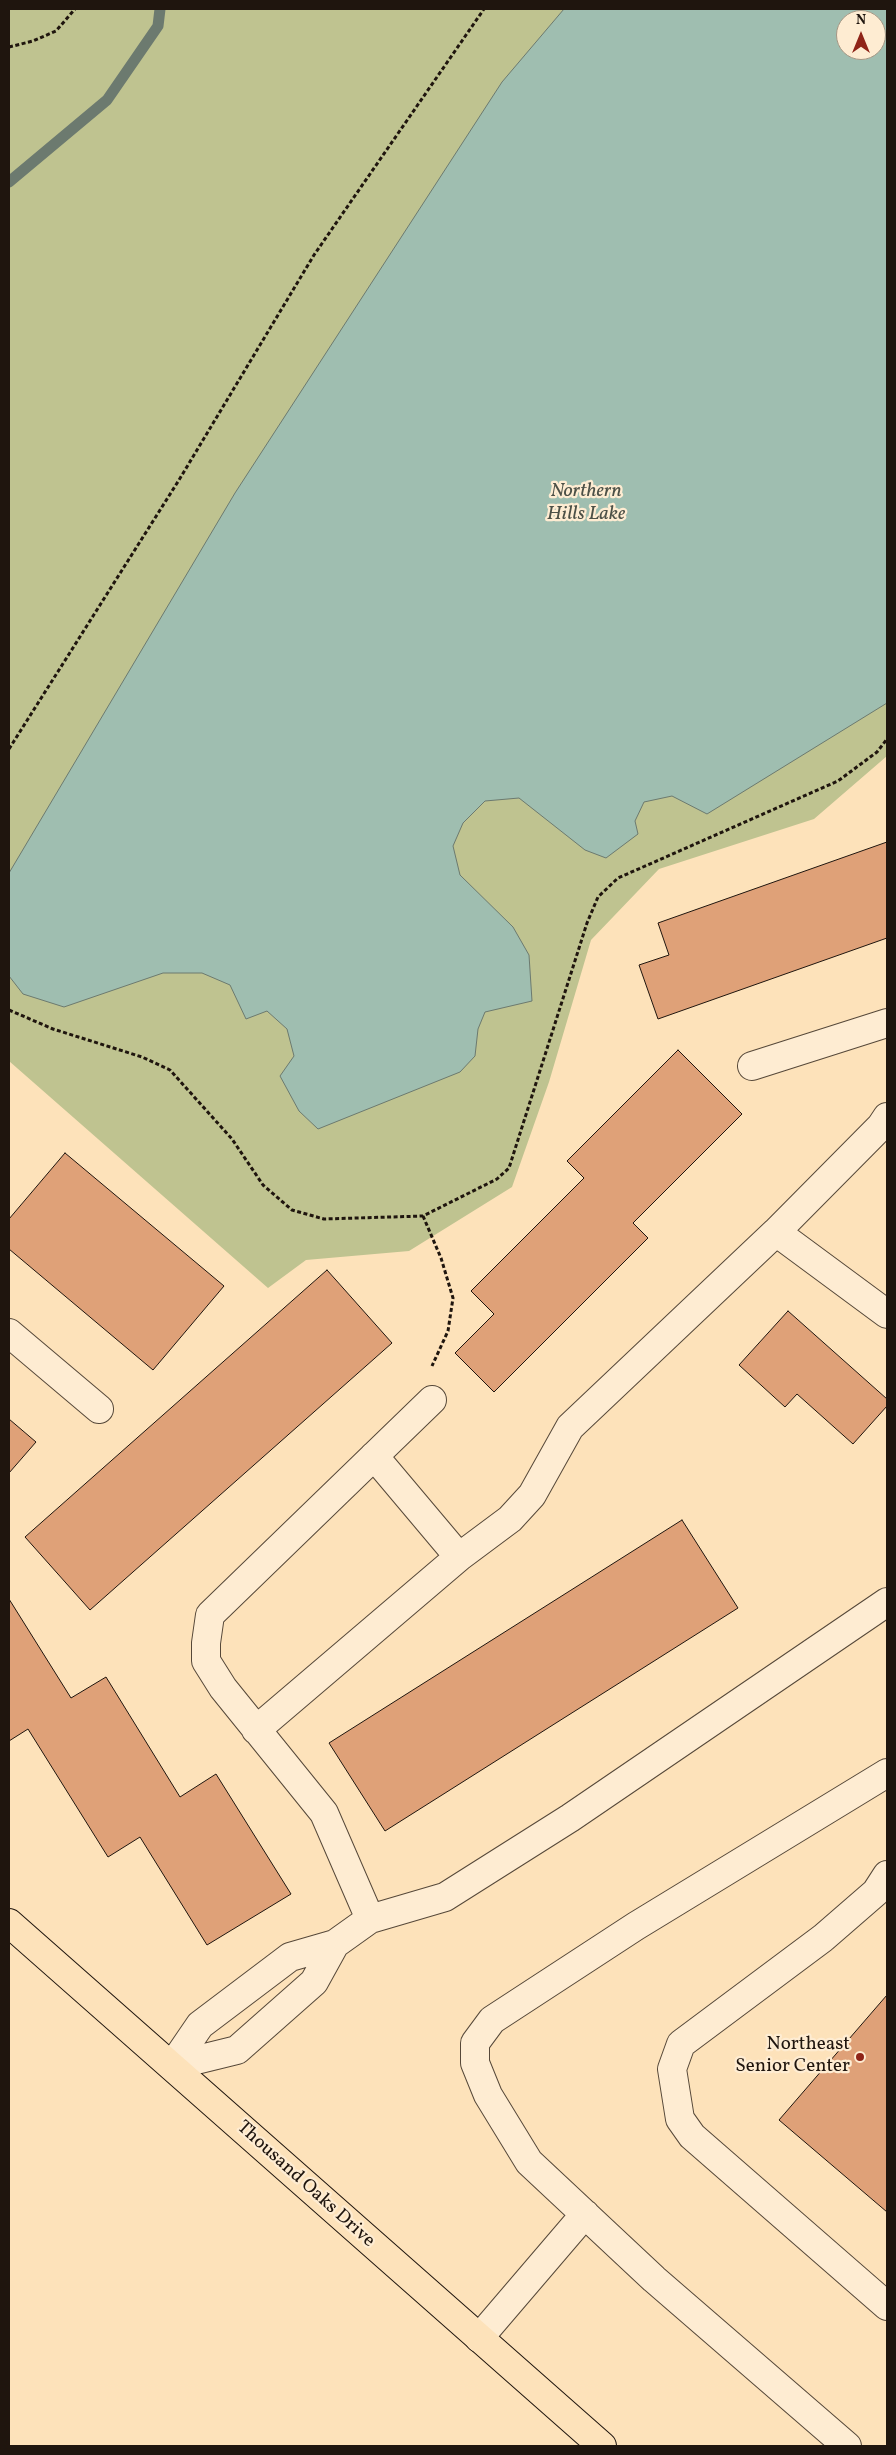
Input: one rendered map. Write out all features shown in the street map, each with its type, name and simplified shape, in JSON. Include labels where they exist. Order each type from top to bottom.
[{"type":"main road","name":"Thousand Oaks Drive","points":[[9,1923],[602,2446]]},
{"type":"lane","points":[[752,1066],[887,1023]]},
{"type":"lane","points":[[256,1730],[459,1557],[510,1519],[532,1495],[570,1427],[776,1232],[881,1126],[887,1117]]},
{"type":"lane","points":[[776,1232],[887,1314]]},
{"type":"lane","points":[[9,1333],[99,1409]]},
{"type":"lane","points":[[370,1919],[324,1813],[223,1688],[206,1662],[210,1614],[432,1400]]},
{"type":"lane","points":[[374,1456],[459,1557]]},
{"type":"lane","points":[[172,2066],[200,2025],[290,1957],[336,1944],[370,1919],[445,1898],[570,1818],[887,1602]]},
{"type":"lane","points":[[847,2446],[654,2279],[529,2162],[488,2095],[474,2063],[474,2043],[492,2020],[500,2014],[636,1926],[887,1773]]},
{"type":"lane","points":[[887,1875],[876,1892],[823,1938],[681,2044],[672,2069],[680,2119],[692,2136],[887,2306]]},
{"type":"lane","points":[[172,2066],[237,2050],[314,1982],[336,1944]]},
{"type":"lane","points":[[479,2338],[584,2214]]},
{"type":"path","points":[[9,47],[33,41],[56,31],[70,18],[74,9]]},
{"type":"path","points":[[9,749],[180,480],[314,255],[484,9]]},
{"type":"path","points":[[9,1010],[52,1028],[142,1057],[170,1070],[232,1139],[263,1185],[292,1210],[324,1219],[423,1216],[498,1179],[509,1168],[578,950],[598,897],[618,878],[838,781],[877,752],[887,739]]},
{"type":"path","points":[[423,1216],[441,1258],[453,1298],[448,1331],[426,1378],[432,1400]]},
{"type":"green space","name":"Northern Hills Lake","points":[[9,9],[887,9],[887,756],[814,819],[659,869],[591,940],[549,1082],[512,1187],[409,1251],[306,1260],[268,1288],[9,1061]]},
{"type":"water","name":"Northern Hills Lake","points":[[564,9],[887,9],[887,703],[707,814],[672,796],[644,802],[635,821],[638,834],[606,858],[585,850],[519,798],[485,801],[463,823],[453,846],[460,875],[513,927],[529,955],[532,1001],[485,1012],[478,1029],[475,1056],[460,1072],[318,1129],[299,1111],[280,1076],[294,1056],[287,1029],[267,1011],[246,1019],[230,985],[202,973],[163,973],[64,1007],[23,994],[9,976],[9,873],[235,493],[502,82]]},
{"type":"building","points":[[887,842],[887,938],[658,1019],[639,965],[669,955],[658,923]]},
{"type":"building","points":[[678,1050],[742,1114],[633,1223],[648,1238],[494,1392],[455,1353],[494,1314],[471,1291],[584,1178],[567,1161]]},
{"type":"building","points":[[65,1153],[224,1286],[153,1370],[9,1249],[9,1219]]},
{"type":"building","points":[[327,1270],[392,1343],[90,1610],[25,1537]]},
{"type":"building","points":[[788,1311],[887,1399],[887,1406],[853,1444],[797,1394],[785,1407],[739,1365]]},
{"type":"building","points":[[9,1419],[36,1442],[9,1473]]},
{"type":"building","points":[[682,1520],[738,1608],[385,1831],[329,1743]]},
{"type":"building","points":[[9,1599],[71,1698],[106,1677],[180,1797],[216,1774],[291,1894],[207,1945],[140,1837],[108,1857],[28,1729],[9,1741]]},
{"type":"building","name":"Northeast Senior Center","points":[[887,1995],[887,2212],[779,2120]]},
{"type":"waterway","points":[[9,182],[107,100],[158,26],[160,9]]},
{"type":"place","name":"Northeast Senior Center","points":[[860,2057]]}]
